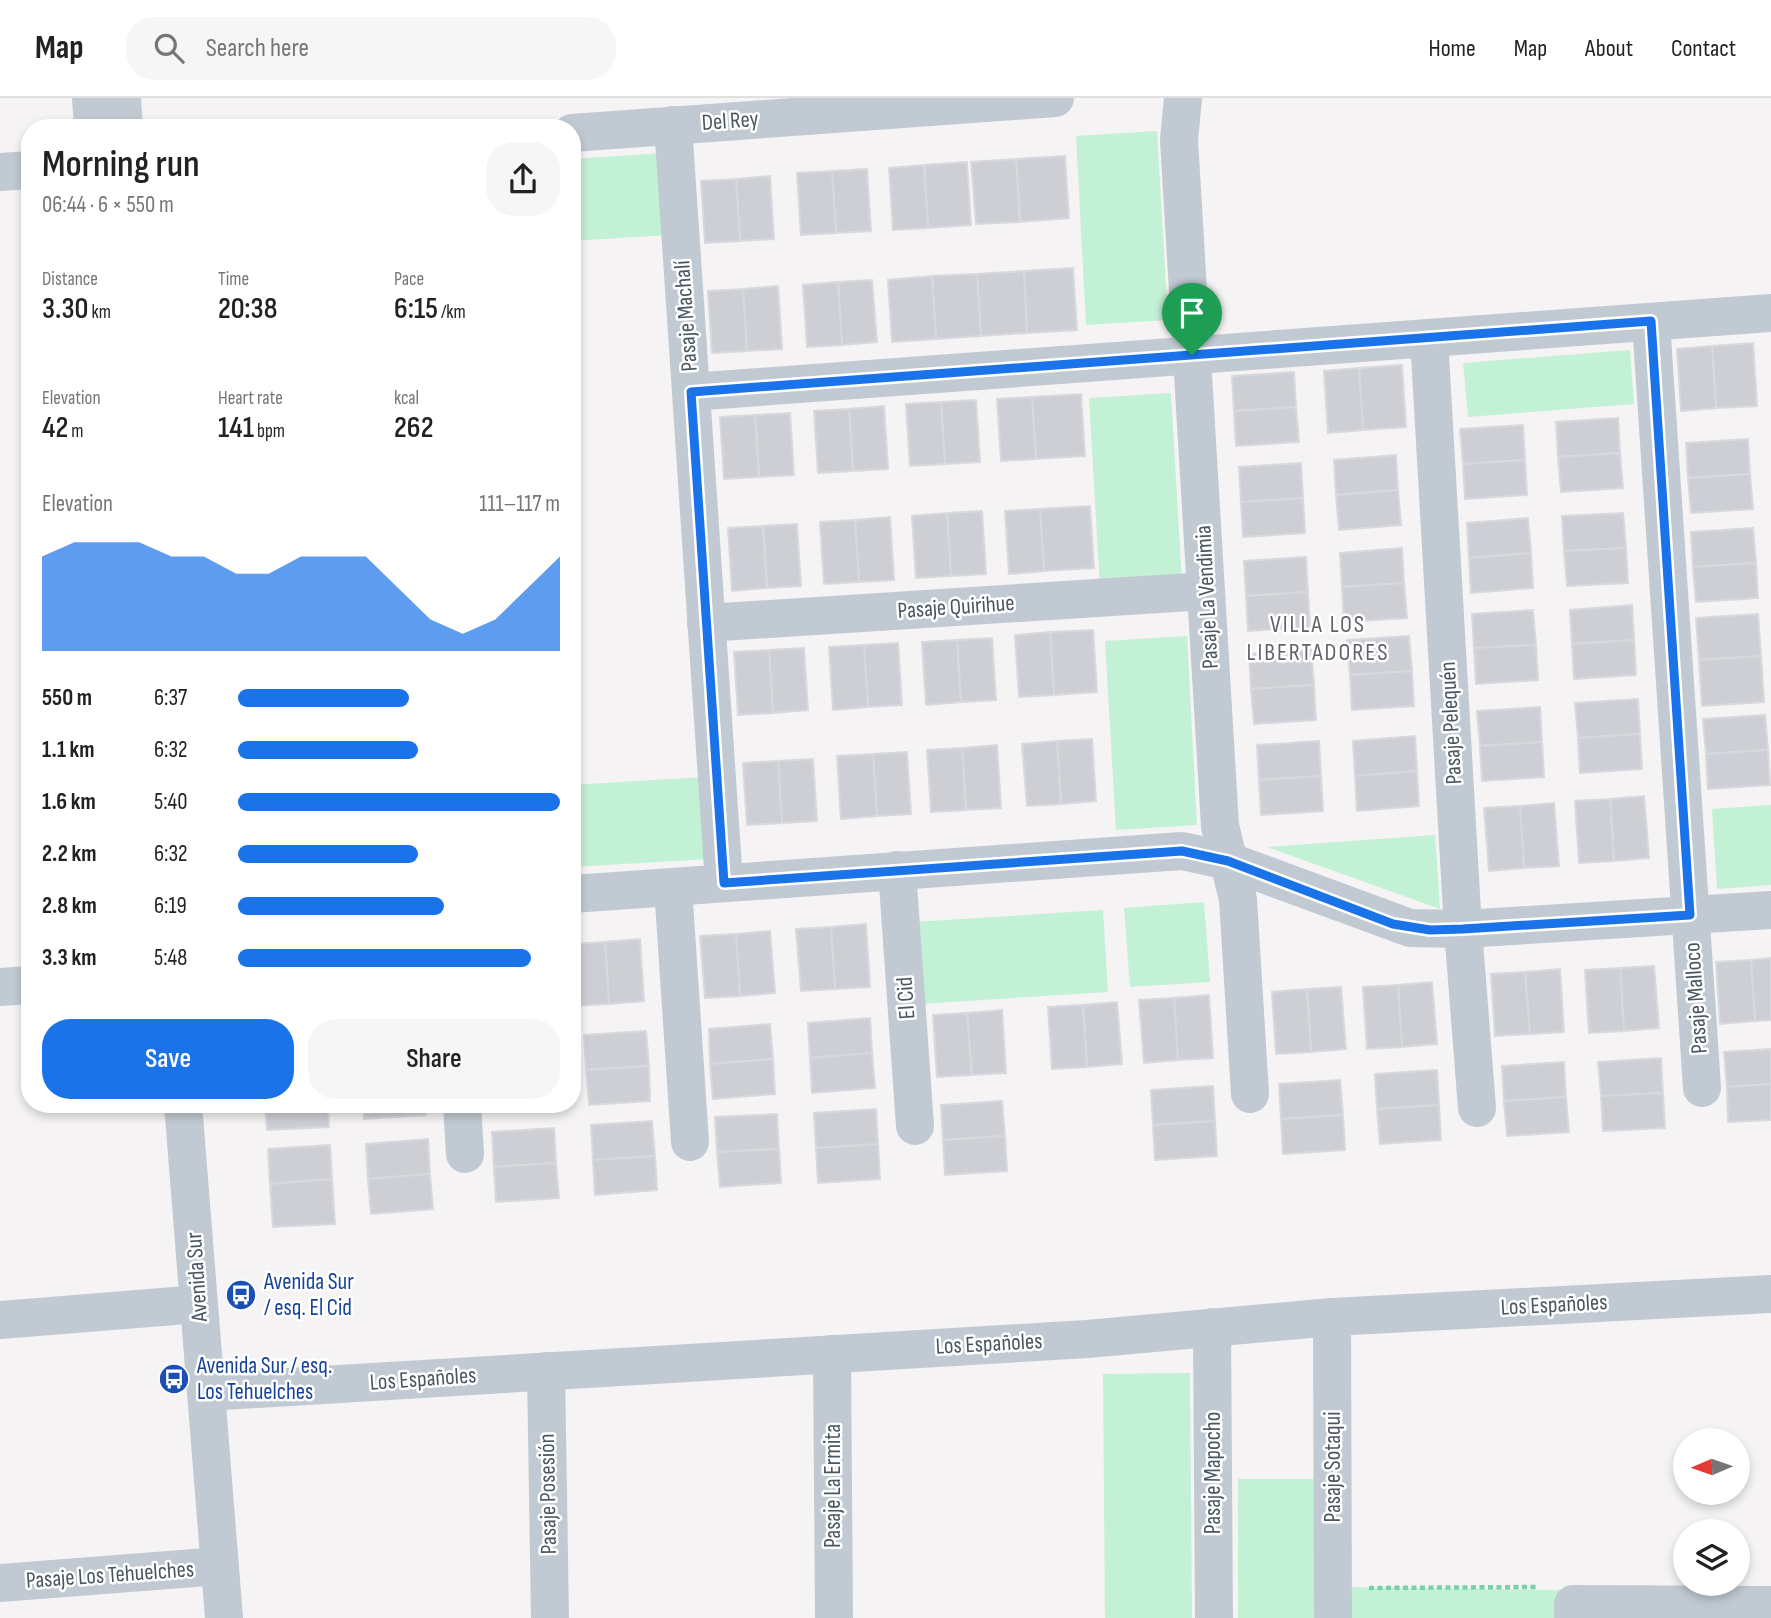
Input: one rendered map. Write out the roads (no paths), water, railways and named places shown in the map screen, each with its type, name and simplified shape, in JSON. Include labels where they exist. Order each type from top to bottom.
[{"type":"street","points":[[91,98],[92,119]]},
{"type":"street","points":[[122,98],[123,119]]},
{"type":"street","name":"Del Rey","points":[[581,131],[1055,98]]},
{"type":"street","name":"Pasaje La Vendimia","points":[[1183,98],[1179,140],[1220,826],[1238,899],[1250,1094]]},
{"type":"street","name":"Pasaje Machalí","points":[[673,125],[724,883]]},
{"type":"street","points":[[0,172],[21,171]]},
{"type":"street","points":[[691,392],[1771,313]]},
{"type":"street","name":"Pasaje Malloco","points":[[1651,321],[1702,1088]]},
{"type":"street","name":"Pasaje Pelequén","points":[[1429,338],[1463,929],[1477,1108]]},
{"type":"street","name":"Pasaje Quirihue","points":[[706,623],[1206,591]]},
{"type":"street","points":[[581,893],[1182,851],[1228,861],[1393,924],[1430,930],[1771,910]]},
{"type":"street","name":"El Cid","points":[[897,870],[915,1126]]},
{"type":"street","points":[[673,887],[690,1142]]},
{"type":"street","points":[[0,987],[21,986]]},
{"type":"street","name":"Avenida Sur","points":[[185,1113],[224,1618]]},
{"type":"street","points":[[463,1113],[465,1154]]},
{"type":"street","name":"Los Españoles","points":[[206,1392],[1101,1338],[1332,1317],[1771,1294]]},
{"type":"street","points":[[0,1320],[199,1304]]},
{"type":"street","name":"Pasaje Sotaqui","points":[[1332,1317],[1333,1603]]},
{"type":"street","name":"Pasaje Mapocho","points":[[1212,1327],[1214,1618]]},
{"type":"street","name":"Pasaje La Ermita","points":[[832,1354],[834,1618]]},
{"type":"street","name":"Pasaje Posesión","points":[[546,1371],[550,1618]]},
{"type":"street","name":"Pasaje Los Tehuelches","points":[[0,1583],[220,1566]]},
{"type":"street","points":[[1573,1611],[1771,1605]]},
{"type":"place","name":"Avenida Sur / esq. El Cid","points":[[241,1295]]},
{"type":"place","name":"Avenida Sur / esq. Los Tehuelches","points":[[174,1379]]},
{"type":"district","name":"VILLA LOS LIBERTADORES","points":[[1318,638]]}]
